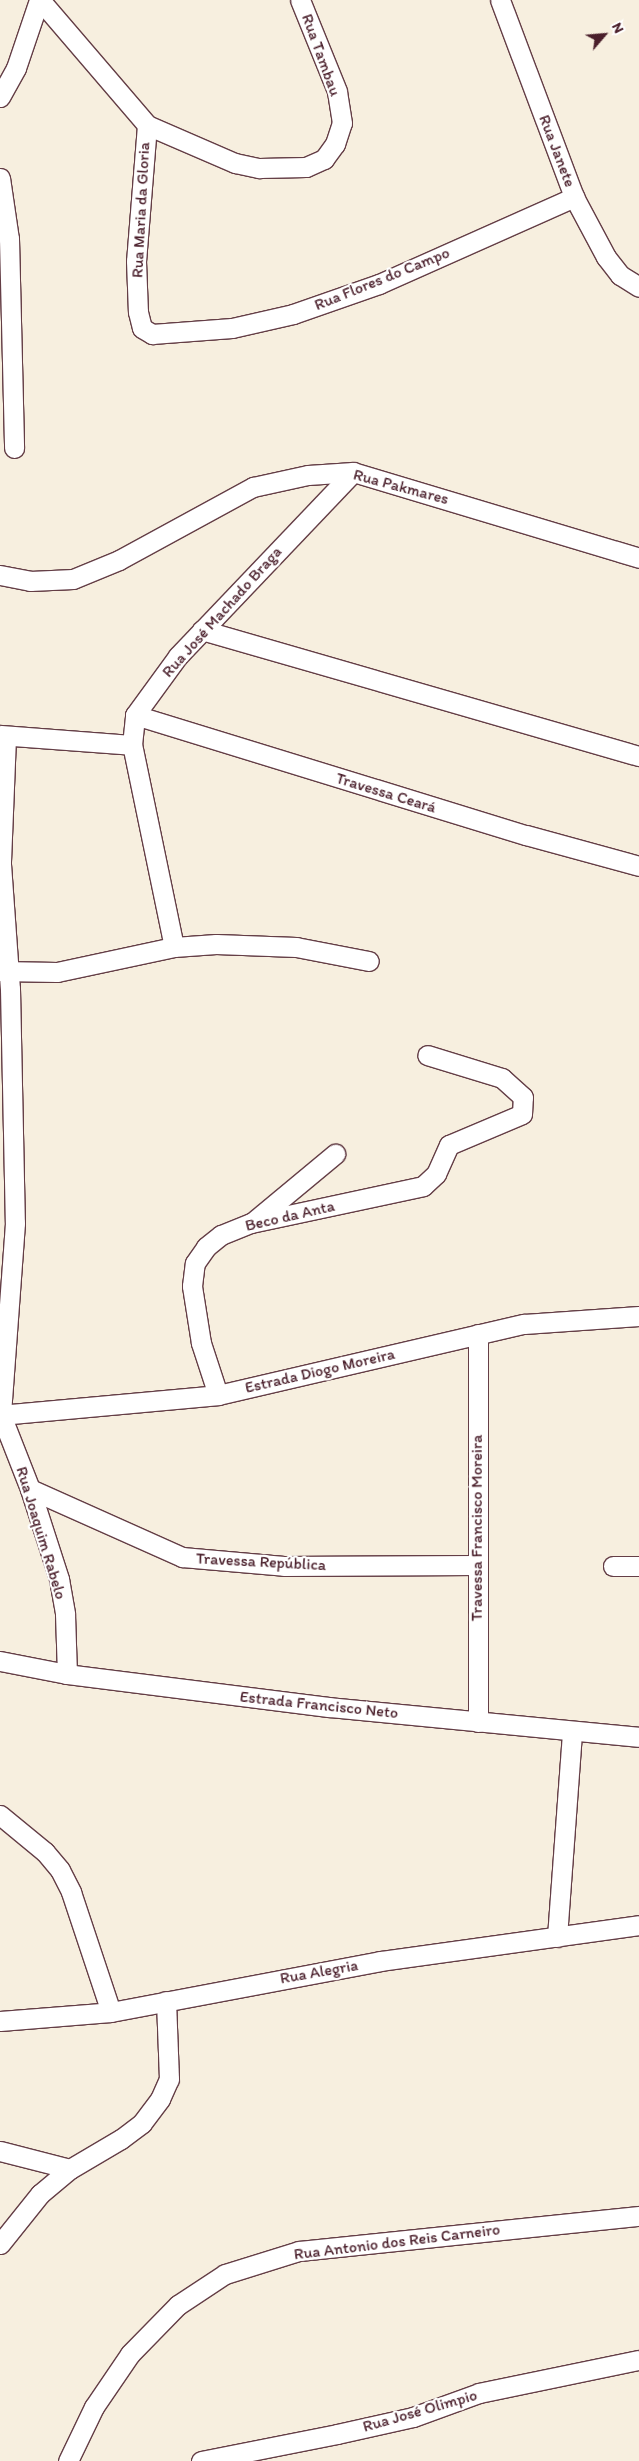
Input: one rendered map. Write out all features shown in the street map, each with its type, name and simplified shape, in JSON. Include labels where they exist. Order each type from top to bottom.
[{"type":"street","points":[[0,97],[16,68],[40,0]]},
{"type":"street","name":"Rua Maria da Gloria","points":[[40,0],[147,125],[136,261],[138,312],[142,328],[152,334],[181,333]]},
{"type":"street","name":"Rua Tambau","points":[[147,125],[235,164],[259,168],[306,167],[324,159],[335,144],[342,123],[337,92],[300,0]]},
{"type":"street","name":"Rua Janete","points":[[500,0],[574,197],[606,257],[620,275],[639,287]]},
{"type":"street","points":[[0,178],[10,240],[14,448]]},
{"type":"street","name":"Rua Flores do Campo","points":[[181,333],[232,328],[293,314],[379,284],[574,197]]},
{"type":"street","name":"Rua Pakmares","points":[[0,575],[30,581],[73,579],[119,560],[253,487],[308,475],[353,472],[639,558]]},
{"type":"street","name":"Rua José Machado Braga","points":[[174,947],[132,745],[132,726],[135,716],[178,656],[353,472]]},
{"type":"street","points":[[202,630],[639,756]]},
{"type":"street","name":"Travessa Ceará","points":[[135,716],[508,829],[639,866]]},
{"type":"street","points":[[3,736],[132,745]]},
{"type":"street","name":"Rua Joaquim Rabelo","points":[[3,736],[1,864],[3,972],[10,989],[15,1223],[1,1415],[30,1490],[59,1579],[66,1614],[67,1674]]},
{"type":"street","points":[[3,972],[57,972],[174,947],[216,944],[296,947],[369,961]]},
{"type":"street","name":"Beco da Anta","points":[[218,1395],[201,1343],[192,1286],[195,1263],[206,1247],[221,1236],[251,1223],[423,1186],[436,1174],[450,1145],[504,1124],[522,1114],[524,1097],[502,1078],[427,1055]]},
{"type":"street","points":[[251,1223],[335,1154]]},
{"type":"street","name":"Estrada Diogo Moreira","points":[[1,1415],[218,1395],[478,1334],[571,1318],[639,1316]]},
{"type":"street","name":"Travessa Francisco Moreira","points":[[478,1334],[476,1565],[478,1722]]},
{"type":"street","name":"Travessa República","points":[[30,1490],[182,1557],[284,1566],[476,1565]]},
{"type":"street","points":[[613,1566],[639,1566]]},
{"type":"street","name":"Estrada Francisco Neto","points":[[0,1661],[67,1674],[329,1707],[639,1737]]},
{"type":"street","points":[[557,1937],[572,1732]]},
{"type":"street","points":[[0,1815],[45,1852],[60,1870],[71,1892],[111,2012]]},
{"type":"street","name":"Rua Alegria","points":[[0,2022],[111,2012],[371,1963],[639,1925]]},
{"type":"street","points":[[0,2244],[40,2194],[70,2169],[121,2139],[142,2123],[160,2099],[169,2079],[166,2001]]},
{"type":"street","points":[[0,2151],[70,2169]]},
{"type":"street","name":"Rua Antonio dos Reis Carneiro","points":[[68,2461],[94,2407],[130,2354],[178,2305],[225,2274],[299,2252],[639,2216]]},
{"type":"street","name":"Rua José Olimpio","points":[[201,2461],[413,2417],[479,2393],[639,2360]]}]
